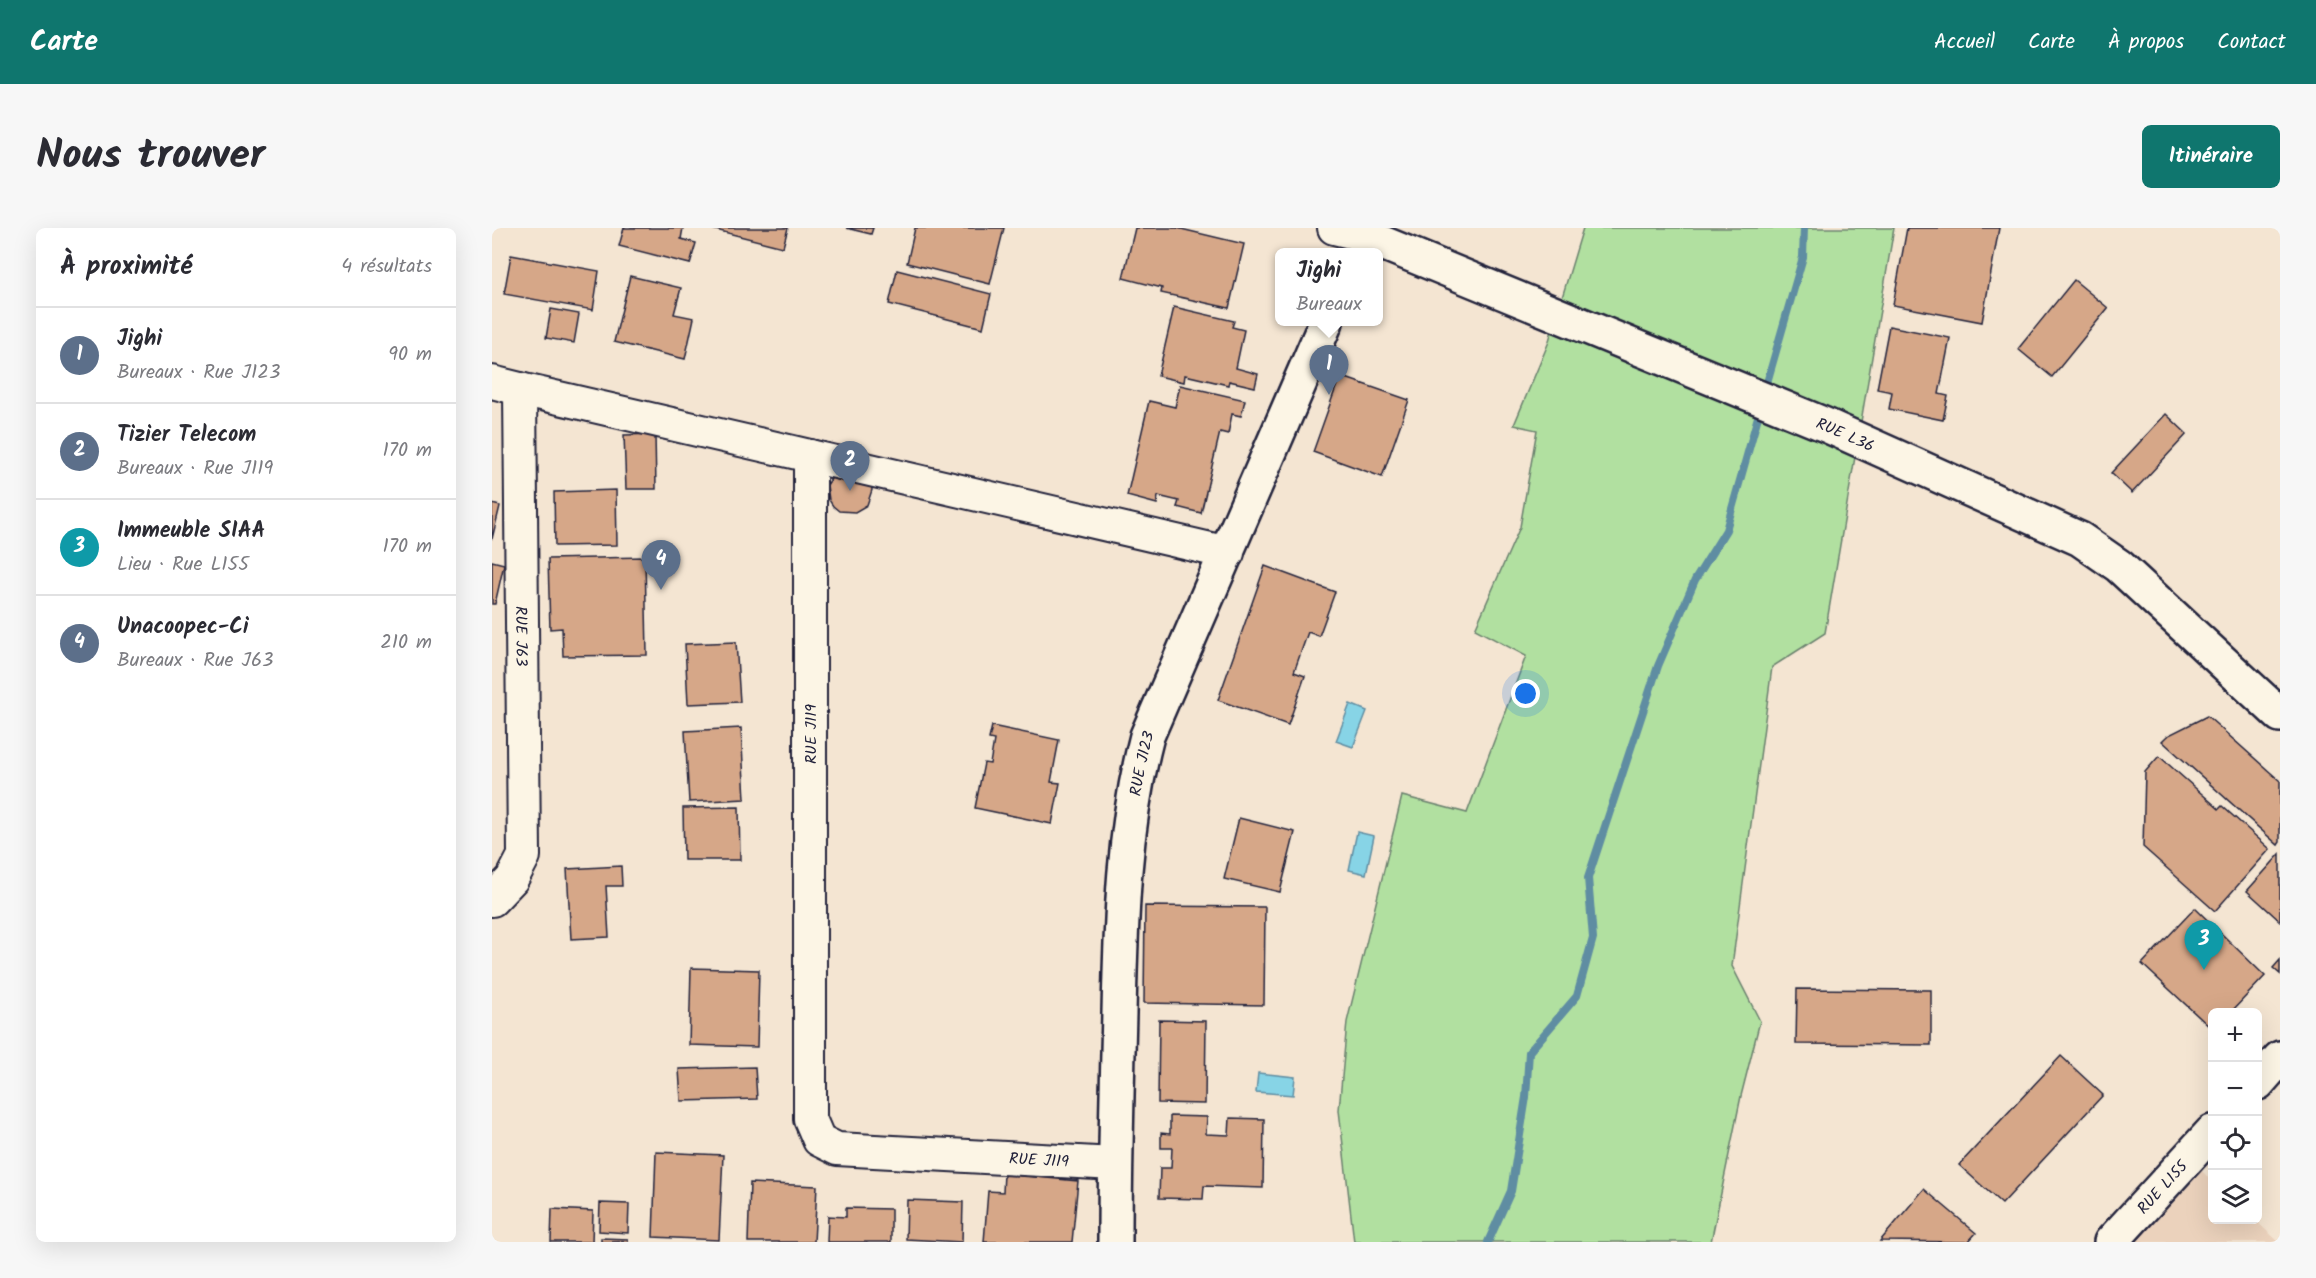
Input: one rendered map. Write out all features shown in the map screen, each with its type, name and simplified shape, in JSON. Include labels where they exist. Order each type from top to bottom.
[{"type":"street","name":"RUE L36","points":[[1355,236],[1828,426],[2080,539],[2119,566],[2280,714]]},
{"type":"street","name":"RUE J123","points":[[1115,1242],[1121,905],[1129,818],[1147,736],[1228,553],[1324,326]]},
{"type":"street","points":[[506,386],[1228,553]]},
{"type":"street","name":"RUE J63","points":[[492,900],[512,879],[524,856],[506,386]]},
{"type":"street","name":"RUE J119","points":[[810,456],[810,1119],[819,1140],[837,1149],[1115,1164]]},
{"type":"street","points":[[2262,1078],[2280,1058]]},
{"type":"street","name":"RUE L155","points":[[2111,1242],[2208,1136]]},
{"type":"shaded area","points":[[2202,1171],[2208,1177],[2208,1224],[2259,1224],[2279,1242],[2136,1242]]},
{"type":"green space","points":[[1583,228],[1894,228],[1825,633],[1772,667],[1732,966],[1760,1021],[1741,1096],[1711,1242],[1354,1242],[1339,1110],[1347,1022],[1402,796],[1467,813],[1526,656],[1475,629],[1520,527],[1537,430],[1514,425],[1548,344]]},
{"type":"water","points":[[1350,704],[1367,711],[1353,747],[1336,741]]},
{"type":"water","points":[[1357,832],[1374,836],[1366,874],[1349,870]]},
{"type":"water","points":[[1258,1073],[1295,1077],[1293,1095],[1256,1092]]},
{"type":"building","points":[[624,228],[683,228],[681,239],[696,243],[690,264],[619,246]]},
{"type":"building","points":[[708,228],[788,228],[783,247]]},
{"type":"building","points":[[846,228],[873,228],[871,234]]},
{"type":"building","points":[[915,228],[1004,228],[990,284],[907,263]]},
{"type":"building","points":[[1135,228],[1177,228],[1244,244],[1229,308],[1161,293],[1162,288],[1123,278]]},
{"type":"building","points":[[1907,228],[1999,228],[1982,322],[1893,305]]},
{"type":"building","points":[[511,255],[599,271],[593,310],[504,294]]},
{"type":"building","points":[[897,270],[991,294],[983,328],[889,304]]},
{"type":"building","points":[[630,276],[681,288],[674,314],[694,318],[685,359],[614,342]]},
{"type":"building","points":[[2074,280],[2108,308],[2052,377],[2018,349]]},
{"type":"building","points":[[1174,307],[1234,321],[1232,327],[1244,330],[1236,368],[1258,374],[1255,387],[1229,381],[1228,385],[1185,375],[1184,382],[1158,376]]},
{"type":"building","points":[[551,309],[579,314],[574,343],[546,338]]},
{"type":"building","points":[[1889,326],[1950,338],[1939,394],[1948,396],[1943,420],[1889,409],[1892,392],[1877,389]]},
{"type":"building","points":[[1340,376],[1409,400],[1382,477],[1313,452]]},
{"type":"building","points":[[1180,385],[1245,400],[1241,416],[1232,414],[1228,434],[1220,432],[1201,513],[1177,507],[1179,501],[1158,496],[1157,504],[1127,496],[1149,401],[1175,407]]},
{"type":"building","points":[[2166,414],[2187,434],[2132,493],[2111,473]]},
{"type":"building","points":[[655,434],[656,489],[626,489],[624,435]]},
{"type":"building","points":[[835,473],[871,483],[872,490],[867,505],[855,512],[839,511],[833,506],[829,500],[827,485]]},
{"type":"building","points":[[616,490],[617,545],[555,546],[554,492]]},
{"type":"building","points":[[492,504],[500,506],[492,539]]},
{"type":"building","points":[[645,557],[647,655],[563,656],[562,628],[550,629],[548,559]]},
{"type":"building","points":[[492,561],[504,564],[495,604],[492,604]]},
{"type":"building","points":[[1265,566],[1335,592],[1319,636],[1308,632],[1294,672],[1305,676],[1288,725],[1218,700]]},
{"type":"building","points":[[736,642],[740,702],[688,704],[685,644]]},
{"type":"building","points":[[2207,716],[2280,781],[2280,842],[2278,845],[2162,741],[2167,736]]},
{"type":"building","points":[[992,726],[1059,740],[1051,782],[1060,783],[1052,824],[975,808],[984,763],[990,764],[994,740],[989,739]]},
{"type":"building","points":[[741,728],[745,799],[689,802],[685,731]]},
{"type":"building","points":[[2159,756],[2219,809],[2222,806],[2270,849],[2215,911],[2143,847],[2145,772]]},
{"type":"building","points":[[739,807],[740,860],[684,860],[683,808]]},
{"type":"building","points":[[1239,818],[1295,832],[1280,892],[1224,879]]},
{"type":"building","points":[[2280,854],[2280,921],[2247,891]]},
{"type":"building","points":[[621,866],[622,886],[606,886],[609,937],[571,939],[567,869]]},
{"type":"building","points":[[1145,906],[1265,907],[1264,1005],[1144,1003]]},
{"type":"building","points":[[2195,908],[2265,976],[2235,1008],[2208,1008],[2208,1025],[2142,964]]},
{"type":"building","points":[[2280,960],[2280,974],[2273,968]]},
{"type":"building","points":[[691,968],[759,970],[757,1047],[689,1045]]},
{"type":"building","points":[[1797,989],[1931,990],[1931,1045],[1796,1044]]},
{"type":"building","points":[[1159,1020],[1206,1021],[1205,1104],[1158,1103]]},
{"type":"building","points":[[2061,1056],[2103,1095],[2002,1204],[1959,1165]]},
{"type":"building","points":[[755,1067],[757,1099],[681,1101],[679,1069]]},
{"type":"building","points":[[1170,1116],[1207,1117],[1206,1134],[1229,1135],[1230,1118],[1264,1119],[1263,1188],[1204,1186],[1203,1199],[1159,1198],[1160,1168],[1171,1168],[1172,1148],[1161,1148],[1161,1133],[1170,1134]]},
{"type":"building","points":[[656,1152],[723,1155],[719,1240],[653,1237]]},
{"type":"building","points":[[1004,1174],[1078,1181],[1072,1242],[984,1242],[988,1191],[1003,1192]]},
{"type":"building","points":[[750,1183],[817,1186],[814,1242],[748,1242]]},
{"type":"building","points":[[1924,1189],[1976,1233],[1968,1242],[1880,1241]]},
{"type":"building","points":[[907,1200],[963,1202],[962,1242],[906,1239]]},
{"type":"building","points":[[600,1203],[629,1204],[628,1233],[599,1231]]},
{"type":"building","points":[[846,1208],[891,1209],[891,1242],[827,1242],[828,1216],[846,1217]]},
{"type":"building","points":[[552,1209],[593,1211],[592,1242],[551,1242]]},
{"type":"building","points":[[601,1238],[628,1239],[628,1242],[601,1242]]},
{"type":"waterway","points":[[1764,393],[1803,257],[1804,228]]},
{"type":"waterway","points":[[1488,1242],[1511,1191],[1526,1097],[1529,1052],[1577,996],[1593,938],[1588,878],[1658,666],[1695,580],[1726,530],[1761,406]]},
{"type":"place","name":"Jighi","points":[[1329,395]]},
{"type":"place","name":"Tizier Telecom","points":[[850,491]]},
{"type":"place","name":"Unacoopec-Ci","points":[[661,590]]},
{"type":"place","name":"Immeuble SIAA","points":[[2204,970]]}]
